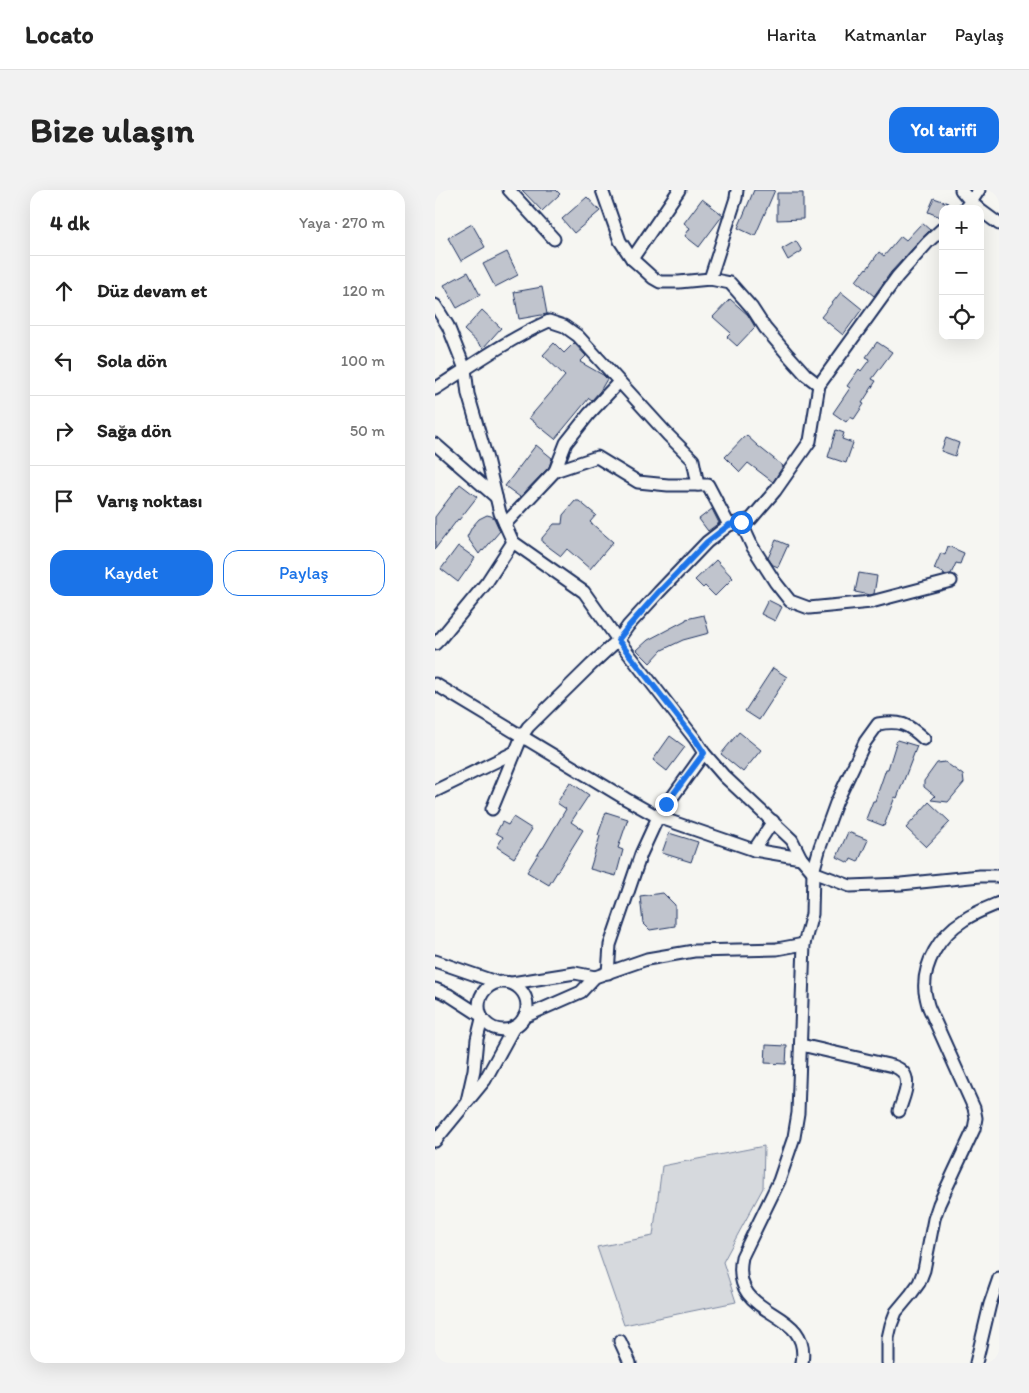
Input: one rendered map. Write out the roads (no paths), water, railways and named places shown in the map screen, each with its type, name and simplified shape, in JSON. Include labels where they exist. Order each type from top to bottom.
[{"type":"street","points":[[509,190],[554,239]]},
{"type":"street","points":[[603,190],[620,241],[632,258],[653,278],[660,282],[710,279],[730,283],[753,308],[765,328],[806,375],[819,385]]},
{"type":"street","points":[[632,258],[679,190]]},
{"type":"street","points":[[710,279],[737,190]]},
{"type":"street","points":[[961,190],[972,205]]},
{"type":"street","points":[[974,205],[979,190]]},
{"type":"street","points":[[984,214],[999,224]]},
{"type":"street","points":[[492,809],[522,736],[528,727],[618,640],[641,612],[707,542],[729,525],[751,519],[775,491],[810,441],[819,385],[897,277],[939,232]]},
{"type":"street","points":[[435,305],[448,326],[465,369],[468,394],[500,513],[513,542],[584,592],[704,753],[724,776],[792,840],[801,858],[813,872],[851,886],[999,876]]},
{"type":"street","points":[[435,389],[532,329],[549,321],[564,326],[578,336],[693,460],[698,485]]},
{"type":"street","points":[[505,524],[555,471],[566,443],[589,414],[619,382]]},
{"type":"street","points":[[435,444],[496,497]]},
{"type":"street","points":[[555,471],[597,457],[638,482],[708,486],[729,525]]},
{"type":"street","points":[[741,522],[752,546],[775,582],[790,601],[809,608],[871,602],[951,581]]},
{"type":"street","points":[[435,644],[487,582],[513,542]]},
{"type":"street","points":[[435,684],[658,817],[754,850],[801,858]]},
{"type":"street","points":[[802,1363],[804,1351],[797,1332],[755,1302],[742,1284],[740,1270],[742,1257],[779,1181],[794,1137],[798,1113],[805,944],[812,914],[813,872],[836,803],[865,742],[878,724],[891,722],[905,724],[924,739]]},
{"type":"street","points":[[435,791],[515,752]]},
{"type":"street","points":[[608,973],[610,945],[641,854],[658,817],[704,753]]},
{"type":"street","points":[[754,850],[773,821]]},
{"type":"street","points":[[888,1363],[888,1338],[896,1312],[919,1283],[924,1270],[934,1219],[939,1204],[971,1138],[976,1118],[974,1108],[929,1008],[925,992],[925,977],[928,964],[935,949],[953,928],[975,913],[999,903]]},
{"type":"street","points":[[466,1104],[474,1070],[481,1017],[478,1005],[481,995],[487,987],[496,982],[511,983],[575,973],[595,977],[647,959],[694,952],[777,949],[805,944]]},
{"type":"street","points":[[435,962],[496,982]]},
{"type":"street","points":[[524,1017],[581,992],[595,977]]},
{"type":"street","points":[[435,989],[449,995],[481,1017],[489,1026],[499,1030],[509,1029],[518,1025],[524,1017],[527,1007],[525,997],[520,989],[511,983]]},
{"type":"street","points":[[435,1141],[485,1080],[514,1027]]},
{"type":"street","points":[[801,1045],[900,1069],[905,1075],[907,1082],[899,1111]]},
{"type":"street","points":[[976,1363],[995,1305],[999,1278]]},
{"type":"street","points":[[620,1341],[630,1363]]}]
